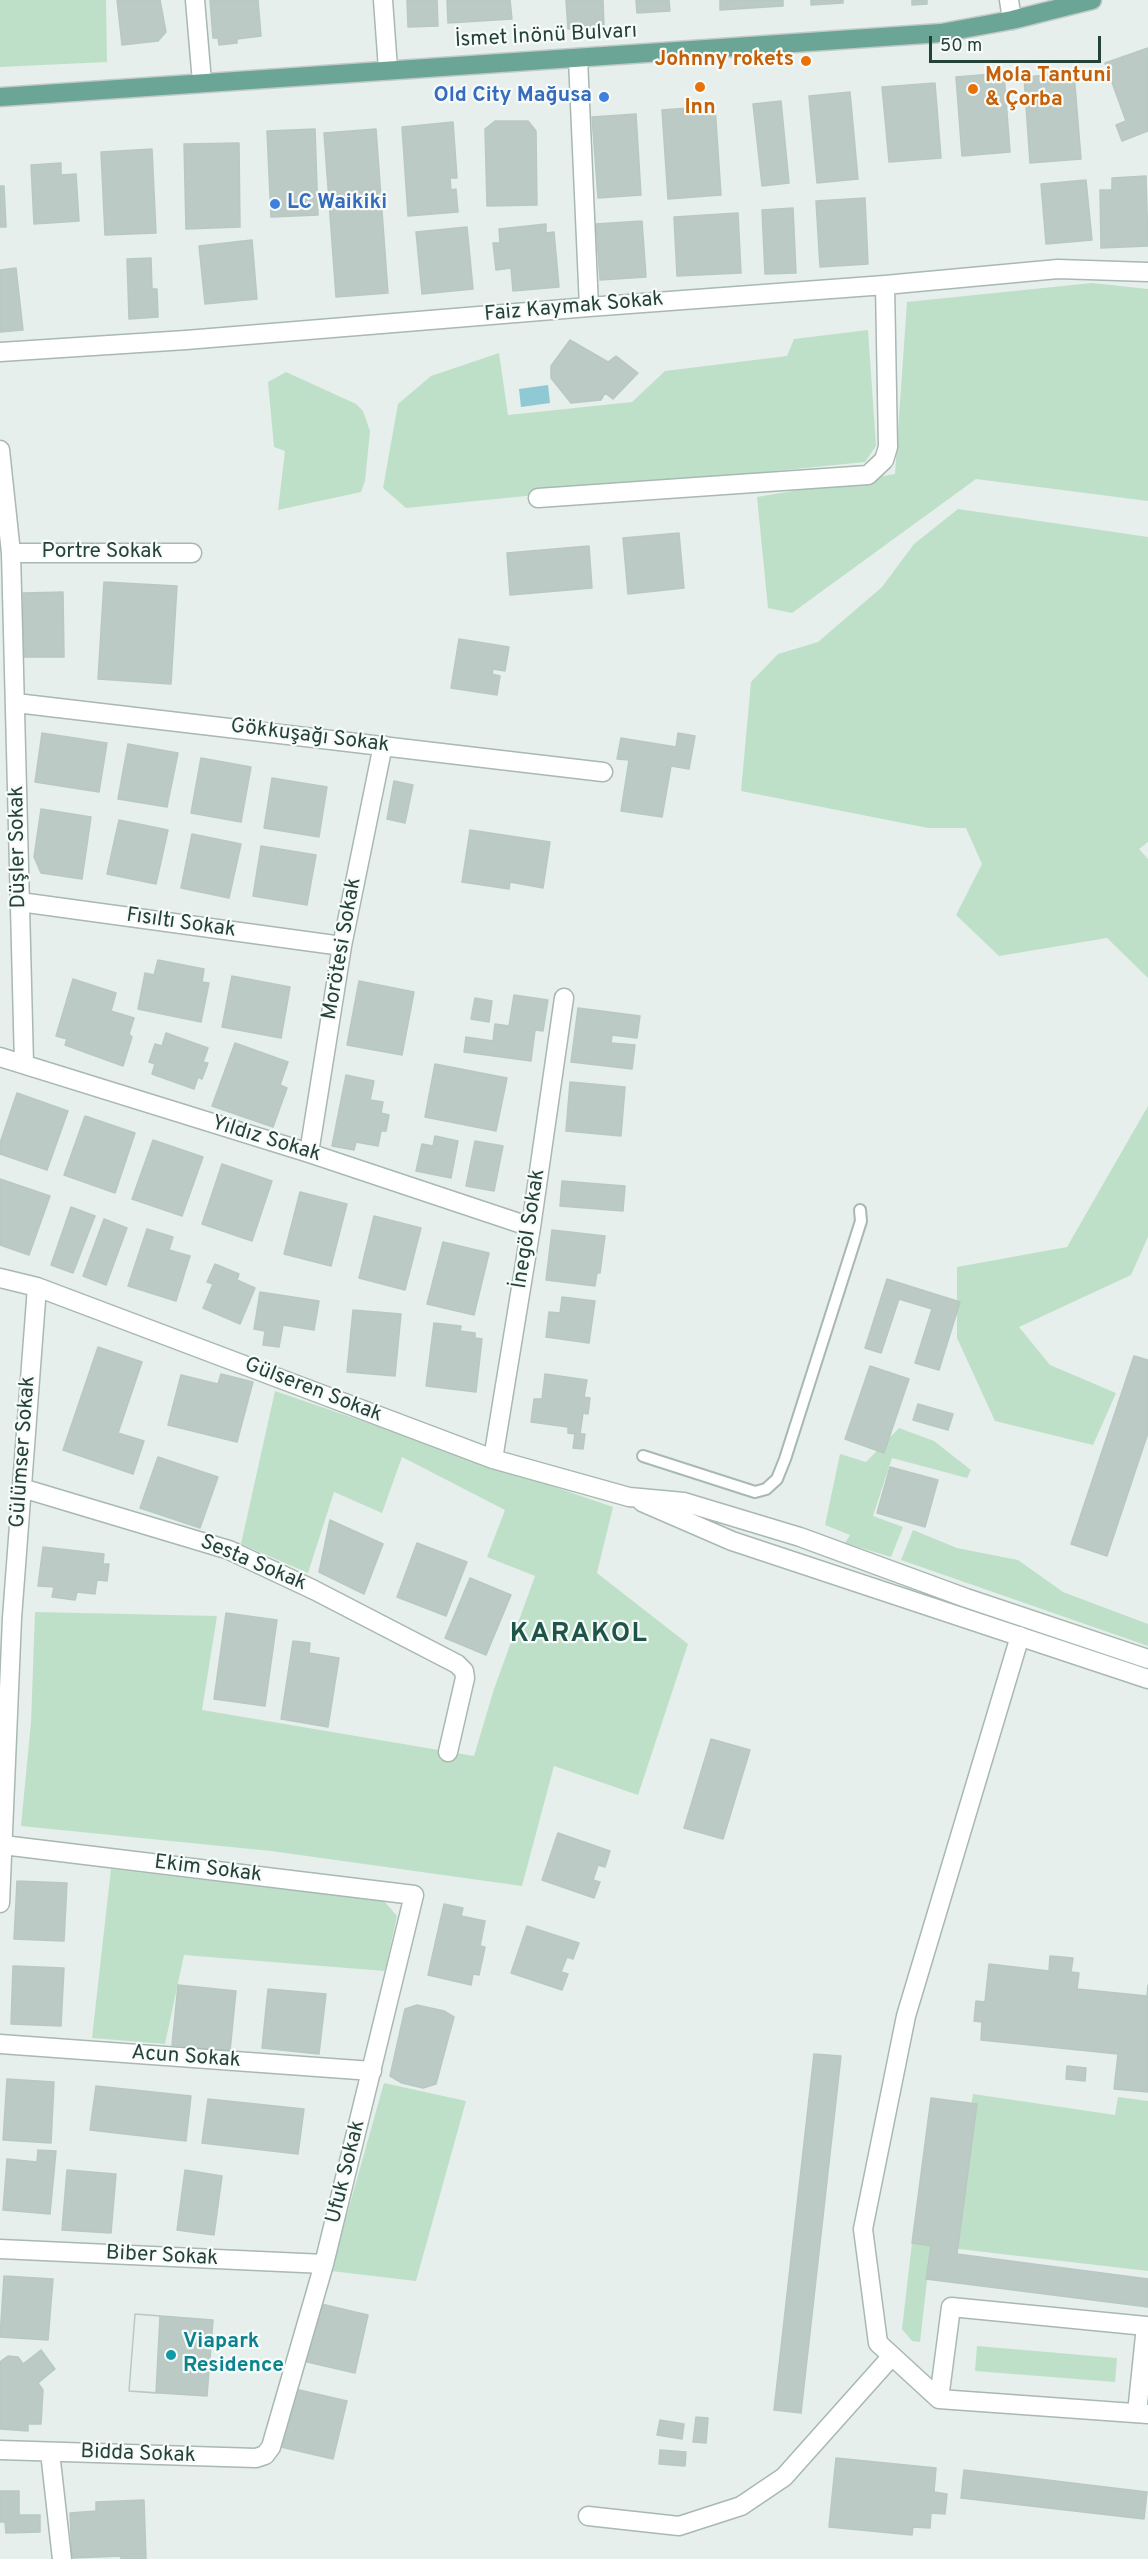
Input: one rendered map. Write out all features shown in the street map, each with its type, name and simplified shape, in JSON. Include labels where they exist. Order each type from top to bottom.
[{"type":"main road","name":"İsmet İnönü Bulvarı","points":[[0,97],[941,33],[1012,20],[1092,0]]},
{"type":"street","points":[[195,0],[202,82]]},
{"type":"street","points":[[383,0],[388,69]]},
{"type":"street","points":[[1009,0],[1012,20]]},
{"type":"street","points":[[578,58],[589,307]]},
{"type":"street","name":"Faiz Kaymak Sokak","points":[[0,352],[186,340],[885,285],[1058,269],[1148,272]]},
{"type":"street","points":[[538,498],[868,475],[884,460],[888,447],[885,285]]},
{"type":"street","name":"Düşler Sokak","points":[[0,450],[11,553],[24,1064]]},
{"type":"street","name":"Portre Sokak","points":[[11,553],[192,553]]},
{"type":"street","name":"Gökkuşağı Sokak","points":[[16,703],[603,772]]},
{"type":"street","name":"Morötesi Sokak","points":[[309,1153],[342,946],[383,746]]},
{"type":"street","name":"Fısıltı Sokak","points":[[20,902],[342,946]]},
{"type":"street","name":"İnegöl Sokak","points":[[493,1459],[531,1227],[564,998]]},
{"type":"street","name":"Yıldız Sokak","points":[[0,1057],[309,1153],[531,1227]]},
{"type":"street","name":"Gülseren Sokak","points":[[0,1278],[37,1287],[493,1459],[629,1497]]},
{"type":"street","name":"Gülümser Sokak","points":[[0,1903],[12,1618],[37,1287]]},
{"type":"street","name":"Sesta Sokak","points":[[22,1488],[229,1550],[314,1590],[457,1664],[464,1671],[465,1678],[448,1752]]},
{"type":"street","points":[[629,1497],[732,1541],[1148,1679]]},
{"type":"street","points":[[629,1497],[684,1502],[800,1537],[966,1598],[1148,1659]]},
{"type":"street","points":[[939,2398],[951,2307],[1146,2326],[1142,2414],[939,2398],[878,2343],[863,2229],[906,2016],[1020,1636]]},
{"type":"street","name":"Ekim Sokak","points":[[3,1845],[414,1895]]},
{"type":"street","name":"Ufuk Sokak","points":[[271,2447],[324,2264],[414,1895]]},
{"type":"street","name":"Acun Sokak","points":[[0,2044],[372,2071]]},
{"type":"street","name":"Biber Sokak","points":[[0,2249],[324,2264]]},
{"type":"street","points":[[588,2516],[679,2526],[741,2506],[784,2477],[892,2355]]},
{"type":"street","name":"Bidda Sokak","points":[[0,2450],[256,2458],[265,2454],[271,2447]]},
{"type":"street","points":[[50,2452],[62,2559]]},
{"type":"lane","points":[[643,1456],[754,1492],[766,1489],[777,1479],[861,1221],[860,1210]]},
{"type":"green space","points":[[0,0],[106,0],[107,62],[0,67]]},
{"type":"green space","points":[[1092,283],[1148,289],[1148,501],[976,479],[792,613],[768,608],[757,497],[895,474],[907,302]]},
{"type":"green space","points":[[868,330],[876,446],[865,462],[406,508],[383,488],[398,404],[431,376],[499,353],[508,415],[632,402],[665,371],[787,356],[794,339]]},
{"type":"green space","points":[[286,372],[356,404],[363,411],[370,431],[365,481],[361,492],[278,510],[285,451],[274,447],[268,382]]},
{"type":"green space","points":[[958,509],[1148,537],[1148,842],[1139,849],[1148,859],[1148,978],[1107,938],[999,956],[956,915],[982,864],[966,828],[928,828],[741,791],[751,682],[778,654],[818,642],[882,587],[914,544]]},
{"type":"green space","points":[[1148,1106],[1148,1237],[1131,1275],[1019,1327],[1050,1365],[1116,1393],[1093,1445],[995,1421],[957,1338],[957,1267],[1067,1247]]},
{"type":"green space","points":[[275,1391],[613,1507],[597,1573],[688,1644],[638,1795],[554,1766],[522,1886],[271,1851],[21,1826],[31,1722],[35,1612],[217,1616],[202,1710],[474,1756],[494,1689],[535,1576],[487,1557],[505,1510],[402,1457],[382,1513],[334,1492],[308,1573],[241,1544]]},
{"type":"green space","points":[[899,1428],[934,1441],[971,1470],[967,1478],[892,1458],[873,1516],[903,1527],[891,1557],[845,1543],[850,1535],[825,1525],[840,1454],[866,1462]]},
{"type":"green space","points":[[913,1530],[957,1548],[1018,1560],[1063,1592],[1148,1624],[1148,1646],[901,1560]]},
{"type":"green space","points":[[111,1869],[384,1901],[397,1916],[385,1971],[184,1955],[165,2044],[92,2038]]},
{"type":"green space","points":[[384,2083],[466,2101],[416,2281],[331,2271]]},
{"type":"green space","points":[[973,2094],[1115,2115],[1118,2097],[1148,2101],[1148,2271],[950,2248]]},
{"type":"green space","points":[[912,2243],[931,2246],[920,2342],[912,2341],[902,2329]]},
{"type":"green space","points":[[977,2346],[1117,2358],[1115,2382],[975,2371]]},
{"type":"water","points":[[548,385],[550,403],[521,407],[519,389]]},
{"type":"building","points":[[117,0],[160,0],[166,32],[158,41],[122,45]]},
{"type":"building","points":[[210,0],[258,0],[261,36],[237,39],[237,43],[219,45],[218,38],[213,38]]},
{"type":"building","points":[[407,0],[437,0],[438,26],[408,27]]},
{"type":"building","points":[[447,0],[510,0],[512,19],[448,23]]},
{"type":"building","points":[[566,0],[603,0],[604,27],[568,29]]},
{"type":"building","points":[[636,0],[669,0],[670,11],[637,13]]},
{"type":"building","points":[[720,0],[783,0],[783,6],[720,10]]},
{"type":"building","points":[[811,0],[843,0],[843,3],[811,5]]},
{"type":"building","points":[[912,0],[927,0],[927,4],[912,5]]},
{"type":"building","points":[[1148,48],[1148,131],[1122,141],[1116,125],[1126,121],[1105,63]]},
{"type":"building","points":[[1004,73],[1010,152],[962,156],[956,77]]},
{"type":"building","points":[[1074,73],[1081,159],[1030,163],[1024,77]]},
{"type":"building","points":[[935,83],[941,158],[889,162],[882,87]]},
{"type":"building","points":[[850,92],[858,179],[817,183],[809,96]]},
{"type":"building","points":[[781,101],[789,183],[762,186],[753,104]]},
{"type":"building","points":[[715,106],[721,195],[668,199],[662,110]]},
{"type":"building","points":[[636,114],[641,195],[598,198],[592,117]]},
{"type":"building","points":[[495,121],[528,121],[536,131],[537,205],[487,206],[485,129]]},
{"type":"building","points":[[453,122],[457,178],[450,178],[451,190],[456,189],[458,212],[408,216],[402,127]]},
{"type":"building","points":[[315,129],[318,215],[271,217],[267,131]]},
{"type":"building","points":[[376,129],[388,293],[336,297],[324,133]]},
{"type":"building","points":[[239,143],[240,227],[186,229],[184,144]]},
{"type":"building","points":[[152,149],[156,233],[105,235],[101,152]]},
{"type":"building","points":[[61,163],[61,175],[76,174],[79,221],[34,224],[31,165]]},
{"type":"building","points":[[1146,176],[1148,246],[1101,248],[1100,190],[1112,190],[1112,178]]},
{"type":"building","points":[[1086,180],[1092,240],[1046,244],[1041,184]]},
{"type":"building","points":[[0,186],[4,186],[6,227],[0,227]]},
{"type":"building","points":[[865,198],[868,264],[820,267],[816,201]]},
{"type":"building","points":[[793,208],[796,273],[765,274],[762,210]]},
{"type":"building","points":[[738,213],[741,273],[677,276],[674,217]]},
{"type":"building","points":[[642,221],[646,277],[600,280],[596,224]]},
{"type":"building","points":[[546,224],[546,233],[554,232],[559,287],[513,291],[511,268],[496,270],[493,243],[500,243],[499,229]]},
{"type":"building","points":[[467,227],[473,289],[422,294],[416,232]]},
{"type":"building","points":[[252,240],[257,299],[205,304],[199,246]]},
{"type":"building","points":[[151,258],[152,289],[157,289],[158,317],[129,319],[127,259]]},
{"type":"building","points":[[16,268],[23,330],[0,332],[0,270]]},
{"type":"building","points":[[570,340],[608,362],[616,356],[638,373],[613,399],[605,393],[601,400],[571,403],[551,378],[551,366]]},
{"type":"building","points":[[679,533],[684,588],[628,594],[623,538]]},
{"type":"building","points":[[589,546],[592,588],[510,595],[507,553]]},
{"type":"building","points":[[104,582],[177,586],[171,684],[98,679]]},
{"type":"building","points":[[63,592],[64,657],[24,657],[23,593]]},
{"type":"building","points":[[459,639],[509,647],[505,671],[493,669],[492,674],[500,676],[497,695],[451,688]]},
{"type":"building","points":[[42,733],[107,743],[99,792],[35,782]]},
{"type":"building","points":[[678,733],[695,736],[689,769],[671,766],[662,817],[621,811],[629,760],[617,759],[621,738],[676,747]]},
{"type":"building","points":[[128,744],[178,753],[167,807],[118,799]]},
{"type":"building","points":[[201,758],[251,767],[241,822],[191,813]]},
{"type":"building","points":[[272,778],[327,787],[319,837],[264,828]]},
{"type":"building","points":[[394,781],[413,785],[405,823],[387,819]]},
{"type":"building","points":[[41,809],[91,817],[82,879],[41,873],[34,857]]},
{"type":"building","points":[[119,820],[168,830],[156,884],[107,874]]},
{"type":"building","points":[[470,830],[550,842],[543,888],[510,882],[509,889],[462,882]]},
{"type":"building","points":[[192,834],[241,844],[229,898],[181,888]]},
{"type":"building","points":[[261,846],[316,855],[307,905],[253,896]]},
{"type":"building","points":[[158,960],[204,969],[202,982],[209,983],[201,1022],[138,1009],[145,973],[154,975]]},
{"type":"building","points":[[232,976],[290,987],[281,1038],[222,1027]]},
{"type":"building","points":[[73,979],[116,993],[111,1011],[134,1018],[129,1034],[132,1037],[123,1066],[65,1045],[67,1039],[56,1036]]},
{"type":"building","points":[[359,981],[414,992],[402,1055],[347,1045]]},
{"type":"building","points":[[514,995],[548,1000],[543,1031],[535,1030],[531,1061],[464,1052],[466,1037],[493,1041],[495,1024],[509,1026]]},
{"type":"building","points":[[475,998],[492,1001],[489,1022],[471,1019]]},
{"type":"building","points":[[578,1008],[640,1016],[637,1038],[612,1035],[611,1043],[635,1045],[632,1069],[571,1062]]},
{"type":"building","points":[[166,1033],[208,1048],[203,1062],[208,1063],[202,1079],[198,1077],[194,1089],[152,1074],[155,1064],[149,1062],[155,1044],[162,1046]]},
{"type":"building","points":[[235,1043],[288,1062],[280,1085],[287,1088],[273,1127],[212,1106]]},
{"type":"building","points":[[435,1064],[507,1078],[496,1131],[425,1117]]},
{"type":"building","points":[[346,1075],[374,1081],[370,1100],[383,1102],[381,1113],[389,1115],[386,1131],[381,1131],[378,1146],[356,1142],[354,1150],[332,1146]]},
{"type":"building","points":[[570,1082],[625,1087],[621,1136],[566,1131]]},
{"type":"building","points":[[17,1093],[68,1111],[47,1170],[0,1154],[0,1143]]},
{"type":"building","points":[[85,1116],[135,1133],[115,1193],[64,1175]]},
{"type":"building","points":[[435,1136],[458,1141],[451,1178],[416,1171],[422,1144],[433,1146]]},
{"type":"building","points":[[153,1140],[203,1157],[182,1216],[132,1199]]},
{"type":"building","points":[[475,1141],[503,1146],[494,1191],[466,1186]]},
{"type":"building","points":[[222,1164],[272,1181],[252,1241],[202,1224]]},
{"type":"building","points":[[0,1179],[50,1196],[29,1255],[0,1245]]},
{"type":"building","points":[[562,1181],[625,1186],[623,1211],[560,1206]]},
{"type":"building","points":[[300,1192],[347,1204],[331,1266],[284,1254]]},
{"type":"building","points":[[71,1207],[95,1216],[73,1273],[51,1265]]},
{"type":"building","points":[[374,1216],[421,1228],[405,1290],[359,1278]]},
{"type":"building","points":[[104,1219],[127,1228],[106,1285],[83,1276]]},
{"type":"building","points":[[147,1229],[173,1237],[169,1250],[190,1256],[176,1301],[128,1286]]},
{"type":"building","points":[[552,1230],[605,1236],[600,1273],[597,1273],[595,1286],[546,1280]]},
{"type":"building","points":[[443,1242],[489,1253],[474,1315],[427,1304]]},
{"type":"building","points":[[215,1264],[239,1274],[237,1280],[255,1288],[240,1324],[203,1308],[213,1284],[207,1282]]},
{"type":"building","points":[[887,1279],[960,1302],[939,1370],[915,1363],[932,1309],[899,1299],[881,1353],[865,1348]]},
{"type":"building","points":[[260,1292],[319,1301],[314,1330],[283,1325],[279,1347],[263,1345],[265,1331],[254,1329]]},
{"type":"building","points":[[562,1297],[595,1301],[589,1343],[546,1337],[549,1312],[560,1313]]},
{"type":"building","points":[[353,1310],[401,1314],[395,1376],[347,1372]]},
{"type":"building","points":[[434,1323],[461,1326],[460,1331],[475,1333],[475,1338],[482,1339],[476,1392],[426,1386]]},
{"type":"building","points":[[98,1347],[142,1362],[118,1433],[144,1441],[133,1474],[63,1450]]},
{"type":"building","points":[[1134,1356],[1148,1360],[1148,1433],[1107,1556],[1071,1544]]},
{"type":"building","points":[[870,1366],[909,1379],[884,1453],[845,1439]]},
{"type":"building","points":[[221,1374],[253,1382],[237,1442],[168,1425],[181,1375],[218,1384]]},
{"type":"building","points":[[545,1374],[587,1380],[584,1397],[590,1398],[588,1414],[583,1413],[580,1434],[585,1434],[583,1449],[573,1448],[575,1434],[568,1433],[568,1427],[531,1422],[534,1399],[542,1399]]},
{"type":"building","points":[[918,1404],[953,1414],[948,1430],[913,1420]]},
{"type":"building","points":[[158,1457],[218,1477],[200,1528],[140,1508]]},
{"type":"building","points":[[890,1467],[938,1480],[925,1527],[877,1513]]},
{"type":"building","points":[[330,1520],[383,1544],[364,1594],[319,1572]]},
{"type":"building","points":[[417,1543],[467,1562],[446,1616],[397,1597]]},
{"type":"building","points":[[43,1547],[104,1554],[103,1564],[109,1564],[107,1581],[97,1580],[95,1594],[77,1592],[75,1600],[52,1597],[54,1587],[38,1586]]},
{"type":"building","points":[[470,1578],[511,1595],[486,1655],[445,1638]]},
{"type":"building","points":[[226,1613],[277,1620],[265,1706],[214,1699]]},
{"type":"building","points":[[293,1641],[310,1643],[309,1653],[339,1658],[328,1727],[281,1719]]},
{"type":"building","points":[[711,1739],[750,1750],[723,1839],[684,1828]]},
{"type":"building","points":[[558,1833],[610,1851],[605,1867],[598,1865],[593,1880],[600,1882],[594,1898],[542,1880]]},
{"type":"building","points":[[17,1881],[67,1883],[64,1941],[14,1939]]},
{"type":"building","points":[[444,1904],[463,1908],[461,1916],[485,1921],[480,1946],[485,1947],[479,1975],[473,1974],[471,1985],[428,1975]]},
{"type":"building","points":[[527,1926],[579,1943],[573,1959],[567,1957],[561,1972],[568,1974],[562,1990],[511,1973]]},
{"type":"building","points":[[1050,1956],[1073,1958],[1071,1972],[1079,1973],[1077,1989],[1147,1996],[1148,1985],[1148,2092],[1114,2089],[1118,2054],[981,2040],[982,2022],[974,2021],[976,2001],[985,2002],[989,1964],[1049,1971]]},
{"type":"building","points":[[13,1966],[64,1968],[61,2026],[11,2024]]},
{"type":"building","points":[[178,1985],[236,1991],[230,2051],[172,2045]]},
{"type":"building","points":[[268,1989],[326,1994],[319,2054],[262,2048]]},
{"type":"building","points":[[417,2005],[444,2011],[454,2017],[436,2084],[423,2088],[402,2083],[390,2076],[405,2009]]},
{"type":"building","points":[[814,2054],[841,2056],[801,2413],[774,2410]]},
{"type":"building","points":[[1067,2066],[1086,2068],[1085,2081],[1066,2079]]},
{"type":"building","points":[[7,2079],[54,2082],[51,2143],[3,2140]]},
{"type":"building","points":[[96,2086],[191,2096],[186,2141],[90,2130]]},
{"type":"building","points":[[931,2098],[977,2104],[957,2254],[1148,2279],[1148,2307],[926,2279],[931,2246],[912,2243]]},
{"type":"building","points":[[208,2099],[304,2109],[298,2154],[202,2143]]},
{"type":"building","points":[[38,2150],[56,2151],[50,2214],[3,2210],[7,2159],[37,2162]]},
{"type":"building","points":[[67,2170],[116,2174],[111,2233],[62,2230]]},
{"type":"building","points":[[185,2170],[222,2176],[214,2235],[177,2230]]},
{"type":"building","points":[[4,2276],[53,2279],[48,2340],[0,2337]]},
{"type":"building","points":[[317,2303],[368,2315],[355,2373],[303,2361]]},
{"type":"building","name":"Viapark Residence","points":[[135,2314],[213,2320],[207,2396],[129,2391]]},
{"type":"building","points":[[135,2314],[160,2316],[156,2393],[129,2391]]},
{"type":"building","points":[[41,2350],[55,2369],[38,2383],[43,2390],[41,2424],[28,2424],[28,2431],[0,2429],[0,2362],[8,2356],[18,2357],[23,2364]]},
{"type":"building","points":[[295,2389],[347,2401],[333,2459],[281,2447]]},
{"type":"building","points":[[696,2417],[708,2418],[706,2443],[693,2442]]},
{"type":"building","points":[[660,2420],[684,2424],[682,2439],[657,2435]]},
{"type":"building","points":[[660,2450],[686,2452],[685,2466],[659,2464]]},
{"type":"building","points":[[836,2458],[936,2468],[934,2492],[947,2494],[945,2514],[931,2513],[930,2528],[913,2527],[912,2535],[829,2527]]},
{"type":"building","points":[[964,2470],[1147,2492],[1144,2519],[961,2498]]},
{"type":"building","points":[[0,2491],[19,2491],[19,2515],[40,2515],[40,2532],[6,2533],[5,2522],[0,2522]]},
{"type":"building","points":[[144,2500],[146,2559],[121,2559],[121,2556],[72,2558],[70,2513],[96,2511],[96,2502]]},
{"type":"place","name":"Johnny rokets","points":[[806,61]]},
{"type":"place","name":"Inn","points":[[700,87]]},
{"type":"place","name":"Mola Tantuni & Çorba","points":[[973,89]]},
{"type":"place","name":"Old City Mağusa","points":[[604,97]]},
{"type":"place","name":"LC Waikiki","points":[[275,204]]},
{"type":"place","name":"Viapark Residence","points":[[171,2355]]},
{"type":"district","name":"KARAKOL","points":[[579,1636]]}]
